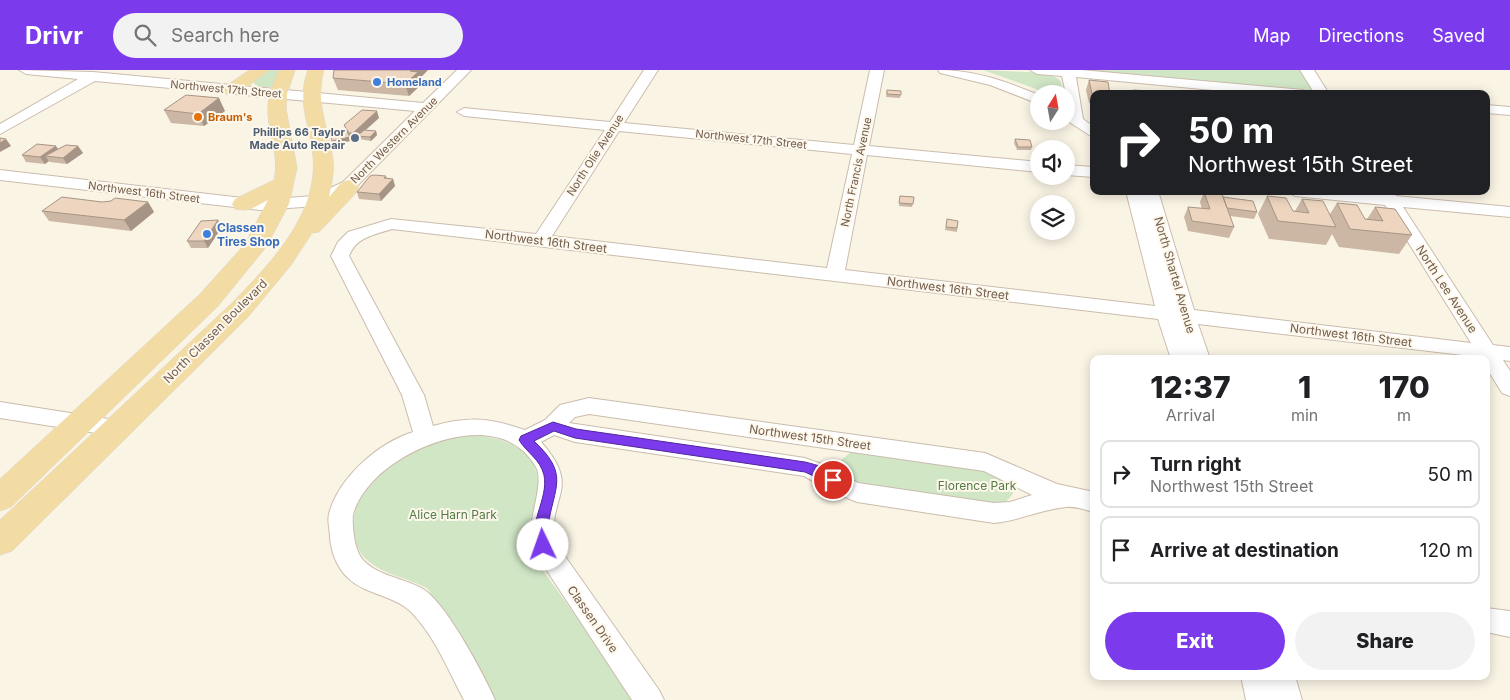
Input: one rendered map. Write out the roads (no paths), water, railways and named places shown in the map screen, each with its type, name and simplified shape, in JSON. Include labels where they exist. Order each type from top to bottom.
[{"type":"main road","points":[[232,90],[261,70]]},
{"type":"main road","points":[[0,498],[209,300],[242,265],[264,232],[280,194],[287,168],[277,109],[278,94],[287,70]]},
{"type":"main road","name":"North Classen Boulevard","points":[[0,542],[115,428],[239,311],[273,274],[294,243],[317,201],[323,172],[323,158],[310,97],[316,70]]},
{"type":"main road","points":[[294,243],[344,193],[349,185]]},
{"type":"main road","points":[[243,204],[269,192],[280,194]]},
{"type":"street","name":"Northwest 17th Street","points":[[26,70],[426,108]]},
{"type":"street","name":"North Western Avenue","points":[[317,201],[349,185],[464,70]]},
{"type":"street","name":"North Olie Avenue","points":[[541,240],[651,70]]},
{"type":"street","name":"North Francis Avenue","points":[[835,274],[877,70]]},
{"type":"street","points":[[945,70],[994,82],[1030,96]]},
{"type":"street","points":[[973,70],[1030,90]]},
{"type":"street","points":[[1037,70],[1260,90]]},
{"type":"street","points":[[1307,70],[1320,90]]},
{"type":"street","points":[[1068,72],[1069,85]]},
{"type":"street","points":[[0,130],[93,76]]},
{"type":"street","points":[[1490,109],[1510,111]]},
{"type":"street","name":"Northwest 17th Street","points":[[464,112],[1030,166]]},
{"type":"street","points":[[1075,114],[1090,121]]},
{"type":"street","points":[[1075,116],[1090,130]]},
{"type":"street","points":[[1075,171],[1090,172]]},
{"type":"street","name":"Northwest 16th Street","points":[[3,178],[243,204]]},
{"type":"street","points":[[280,194],[317,201]]},
{"type":"street","name":"North Shartel Avenue","points":[[1135,195],[1166,313],[1180,355]]},
{"type":"street","name":"North Shartel Avenue","points":[[1151,195],[1199,355]]},
{"type":"street","points":[[1369,195],[1510,212]]},
{"type":"street","name":"North Lee Avenue","points":[[1388,196],[1489,355]]},
{"type":"street","points":[[387,225],[354,236],[344,246],[340,256],[413,395],[425,435]]},
{"type":"street","name":"Northwest 16th Street","points":[[387,225],[412,225],[1510,354]]},
{"type":"street","name":"North Lee Avenue","points":[[1490,356],[1510,388]]},
{"type":"street","name":"Northwest 15th Street","points":[[525,440],[553,426],[568,411],[589,406],[985,462],[1006,468],[1033,485],[1067,498],[1090,501]]},
{"type":"street","points":[[0,410],[115,428]]},
{"type":"street","name":"Northwest 15th Street","points":[[553,426],[575,434],[805,467],[827,475],[841,485],[857,492],[994,513],[1010,512],[1042,501],[1067,498]]},
{"type":"street","name":"Classen Drive","points":[[480,700],[421,603],[405,593],[374,582],[365,576],[350,562],[343,548],[340,528],[342,517],[356,485],[390,452],[425,435],[448,429],[471,427],[503,431],[525,440],[542,456],[550,474],[551,490],[541,528],[543,545],[649,700]]},
{"type":"street","points":[[827,475],[834,441]]},
{"type":"street","points":[[1490,621],[1510,624]]},
{"type":"street","points":[[1256,680],[1261,700]]},
{"type":"street","points":[[1282,680],[1288,700]]},
{"type":"place","name":"Homeland","points":[[377,82]]},
{"type":"place","name":"Braum's","points":[[198,117]]},
{"type":"place","name":"Phillips 66 Taylor Made Auto Repair","points":[[355,138]]},
{"type":"place","name":"Classen Tires Shop","points":[[207,234]]},
{"type":"park label","name":"Florence Park","points":[[977,485]]},
{"type":"park label","name":"Alice Harn Park","points":[[453,514]]}]
